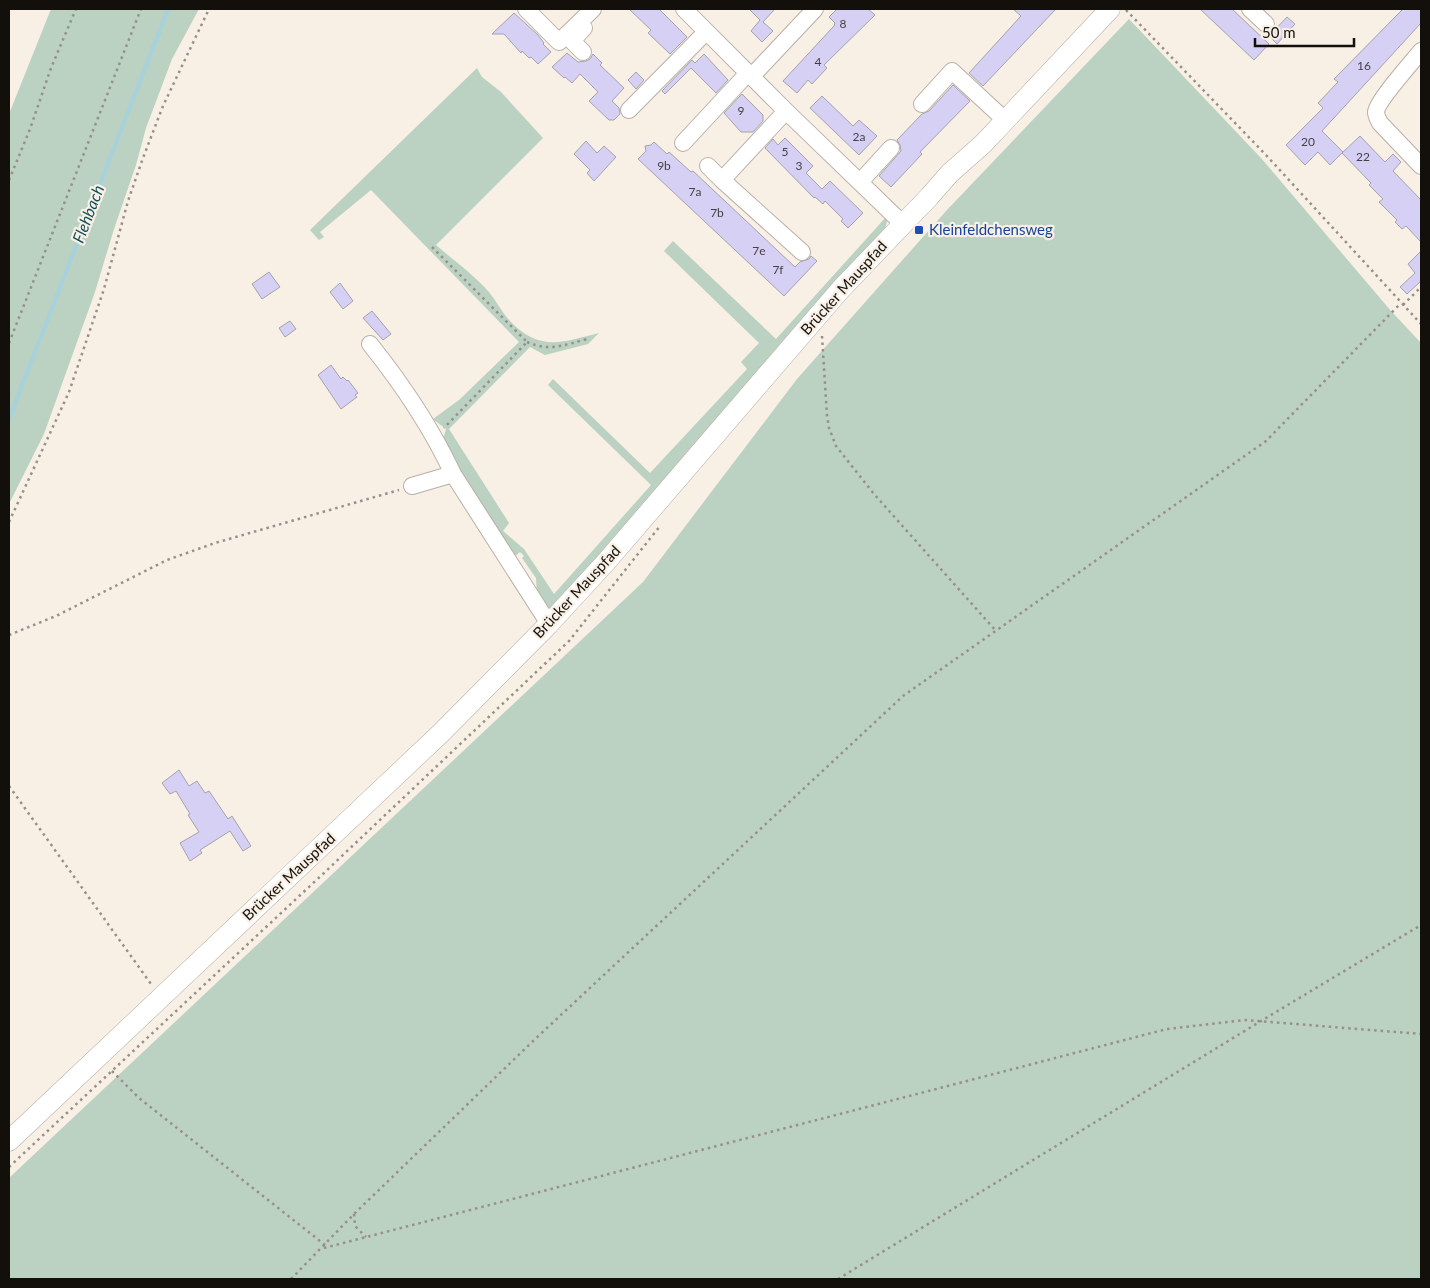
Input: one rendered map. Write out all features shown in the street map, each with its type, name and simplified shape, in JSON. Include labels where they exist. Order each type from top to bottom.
[{"type":"main road","name":"Brücker Mauspfad","points":[[17,1146],[161,997],[441,733],[549,624],[606,562],[810,324],[950,173],[972,155],[1110,9]]},
{"type":"street","points":[[526,9],[559,42],[593,9]]},
{"type":"street","points":[[583,52],[572,41],[603,9]]},
{"type":"street","points":[[684,9],[903,224]]},
{"type":"street","points":[[683,143],[815,9]]},
{"type":"street","points":[[1250,9],[1266,24]]},
{"type":"street","points":[[628,110],[706,32]]},
{"type":"street","points":[[1421,51],[1376,110],[1380,123],[1421,166]]},
{"type":"street","points":[[922,104],[952,71],[1005,120]]},
{"type":"street","points":[[722,180],[786,111]]},
{"type":"street","points":[[860,182],[891,148]]},
{"type":"street","points":[[708,166],[802,252]]},
{"type":"street","points":[[370,344],[389,368],[441,448],[452,474],[549,624]]},
{"type":"street","points":[[412,486],[452,474]]},
{"type":"street","points":[[523,565],[531,576],[533,583],[532,599]]},
{"type":"path","points":[[9,180],[30,129],[51,68],[76,9]]},
{"type":"path","points":[[9,343],[141,9]]},
{"type":"path","points":[[9,522],[72,385],[104,289],[128,201],[143,158],[164,106],[209,9]]},
{"type":"path","points":[[1125,9],[1266,156],[1421,324]]},
{"type":"path","points":[[432,247],[527,342],[539,348],[551,348],[587,340]]},
{"type":"path","points":[[291,1279],[354,1214],[533,1040],[903,696],[1266,441],[1421,287]]},
{"type":"path","points":[[823,333],[827,416],[829,428],[836,446],[874,494],[996,631]]},
{"type":"path","points":[[441,448],[440,436],[444,427],[527,342]]},
{"type":"path","points":[[9,635],[56,616],[167,560],[216,543],[412,486]]},
{"type":"path","points":[[9,786],[161,997]]},
{"type":"path","points":[[838,1279],[1261,1021],[1421,926]]},
{"type":"path","points":[[322,1248],[1167,1029],[1245,1020],[1421,1034]]},
{"type":"path","points":[[112,1071],[139,1098],[326,1245]]},
{"type":"path","points":[[9,1168],[17,1146]]},
{"type":"path","points":[[354,1214],[355,1226],[366,1237]]},
{"type":"green space","points":[[51,9],[199,9],[172,59],[146,128],[95,292],[44,434],[9,504],[9,114]]},
{"type":"green space","points":[[1129,19],[1261,158],[1391,311],[1421,343],[1421,1279],[9,1279],[9,1178],[643,582],[797,379],[946,211]]},
{"type":"green space","points":[[477,68],[482,77],[501,92],[543,138],[436,245],[476,279],[491,295],[511,322],[532,338],[552,342],[599,333],[588,344],[545,355],[530,347],[449,429],[509,523],[503,531],[524,549],[554,594],[651,485],[548,385],[553,379],[650,473],[747,369],[741,362],[759,343],[664,251],[673,241],[776,339],[886,217],[887,221],[885,230],[608,547],[551,608],[547,608],[537,593],[536,578],[522,558],[524,556],[520,552],[514,557],[520,562],[521,564],[519,565],[442,443],[446,429],[433,419],[459,400],[519,342],[371,190],[320,232],[324,237],[319,240],[310,230]]},
{"type":"building","points":[[629,9],[659,9],[687,37],[670,54],[648,33],[651,30]]},
{"type":"building","points":[[749,9],[775,9],[763,22],[773,31],[762,42],[751,31],[760,20]]},
{"type":"building","points":[[837,9],[868,9],[875,15],[824,65],[827,68],[812,84],[808,80],[797,93],[783,81],[834,26],[835,23],[829,17]]},
{"type":"building","points":[[1013,9],[1056,9],[983,86],[969,73],[1021,16]]},
{"type":"building","points":[[1200,9],[1232,9],[1269,44],[1254,60]]},
{"type":"building","points":[[1403,9],[1421,9],[1421,23],[1322,131],[1343,152],[1330,165],[1318,152],[1305,165],[1286,145],[1323,108],[1318,103],[1338,82],[1334,79]]},
{"type":"building","points":[[514,13],[538,35],[551,52],[538,64],[522,51],[521,53],[504,34],[492,34]]},
{"type":"building","points":[[1287,17],[1295,24],[1277,44],[1269,36]]},
{"type":"building","points":[[567,53],[578,62],[590,59],[593,54],[602,63],[600,65],[624,88],[612,101],[619,108],[620,114],[614,120],[609,120],[589,101],[598,92],[580,74],[572,83],[552,67]]},
{"type":"building","points":[[704,54],[728,80],[716,93],[691,68],[665,94],[662,91],[692,60],[695,63]]},
{"type":"building","points":[[636,72],[644,80],[636,89],[628,80]]},
{"type":"building","points":[[953,85],[970,101],[920,152],[922,154],[891,187],[879,176],[901,151],[897,140],[922,114],[929,111]]},
{"type":"building","points":[[742,94],[763,115],[763,121],[753,132],[741,132],[724,113]]},
{"type":"building","points":[[822,96],[853,126],[859,120],[877,136],[859,155],[810,108]]},
{"type":"building","points":[[1360,136],[1385,162],[1393,154],[1401,162],[1393,171],[1421,200],[1421,242],[1406,226],[1402,229],[1395,222],[1397,220],[1379,202],[1383,199],[1369,185],[1371,183],[1342,153]]},
{"type":"building","points":[[785,138],[813,166],[806,173],[822,189],[830,181],[863,213],[848,228],[841,221],[843,219],[825,201],[823,204],[814,198],[765,148],[773,139],[778,145]]},
{"type":"building","points":[[586,141],[597,153],[604,146],[616,157],[594,181],[587,173],[590,170],[574,154]]},
{"type":"building","points":[[654,142],[667,154],[669,152],[691,172],[693,171],[795,267],[811,256],[817,261],[784,296],[638,159],[646,151],[645,146],[651,145]]},
{"type":"building","points":[[1421,251],[1421,281],[1407,294],[1400,287],[1415,273],[1408,264]]},
{"type":"building","points":[[269,272],[280,287],[262,299],[252,284]]},
{"type":"building","points":[[340,283],[353,301],[343,309],[330,292]]},
{"type":"building","points":[[372,311],[391,334],[383,340],[363,318]]},
{"type":"building","points":[[290,321],[296,329],[285,337],[279,328]]},
{"type":"building","points":[[331,365],[341,379],[343,377],[348,380],[358,393],[355,395],[357,397],[341,409],[318,375]]},
{"type":"building","points":[[179,770],[189,786],[197,781],[205,793],[209,791],[228,819],[232,816],[251,846],[243,851],[230,831],[200,850],[202,853],[190,861],[180,843],[199,832],[176,791],[170,794],[162,783]]},
{"type":"waterway","name":"Flehbach","points":[[9,419],[168,9]]},
{"type":"place","name":"Kleinfeldchensweg","points":[[919,230]]}]
